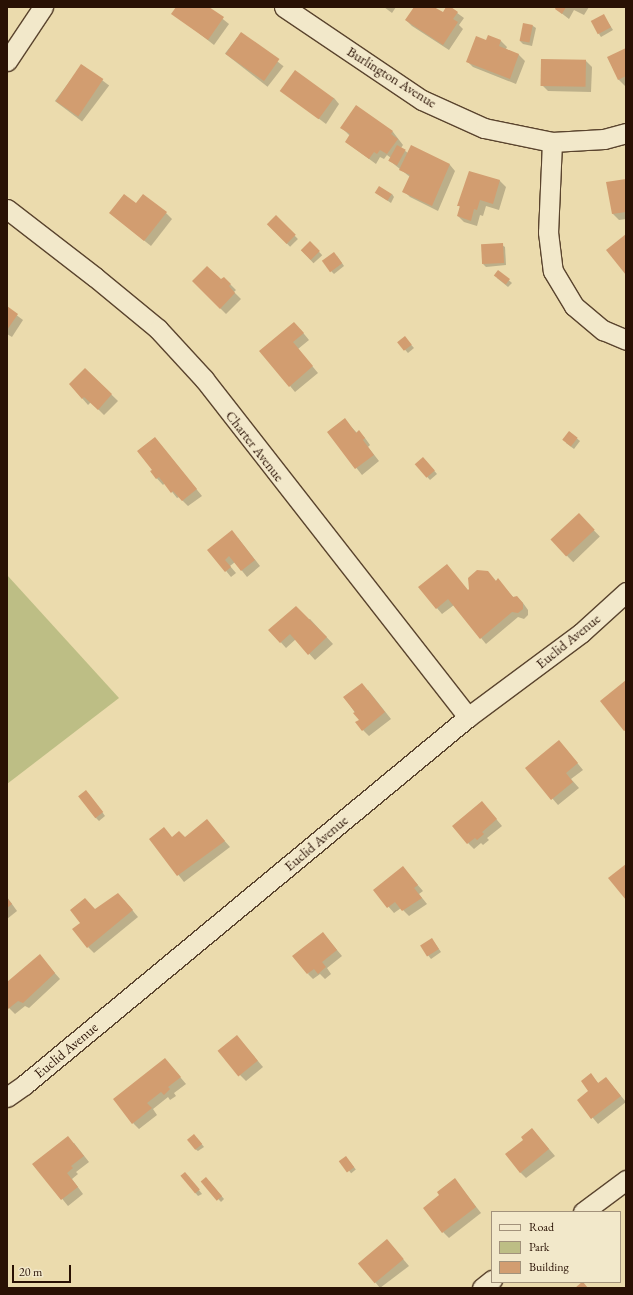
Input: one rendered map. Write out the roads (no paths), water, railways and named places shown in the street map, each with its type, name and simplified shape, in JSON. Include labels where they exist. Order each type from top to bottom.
[{"type":"street","points":[[7,61],[43,7]]},
{"type":"street","name":"Burlington Avenue","points":[[284,7],[422,100],[484,128],[552,142],[604,138],[626,134]]},
{"type":"street","points":[[552,142],[548,232],[553,271],[574,306],[603,330],[626,340]]},
{"type":"street","name":"Charter Avenue","points":[[7,209],[96,277],[158,329],[204,380],[468,717]]},
{"type":"street","name":"Euclid Avenue","points":[[7,1096],[30,1080],[468,717],[581,633],[626,592]]},
{"type":"street","points":[[584,1211],[626,1180]]},
{"type":"street","points":[[482,1288],[491,1281]]}]
